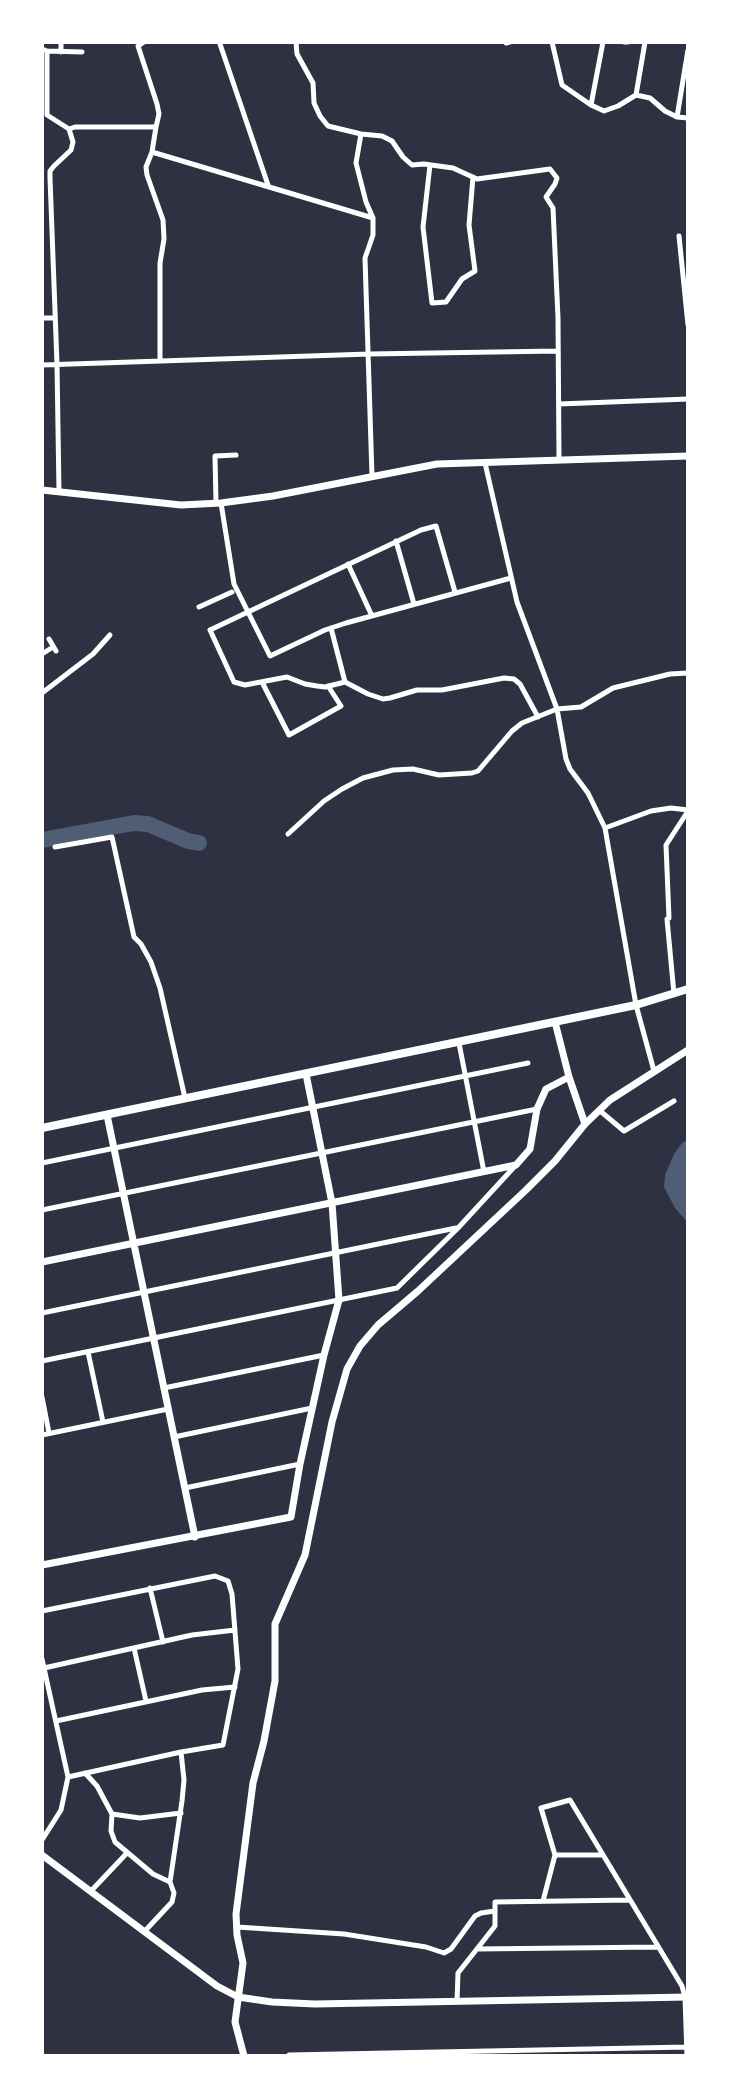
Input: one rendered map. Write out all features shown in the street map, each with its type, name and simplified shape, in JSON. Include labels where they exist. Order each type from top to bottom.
[{"type":"main road","points":[[42,1128],[636,1005],[688,989]]},
{"type":"street","points":[[61,42],[61,52]]},
{"type":"street","points":[[144,42],[138,46],[159,114],[146,167],[163,220],[160,361]]},
{"type":"street","points":[[296,42],[297,54],[313,83],[314,103],[328,126],[382,136],[392,141],[412,165],[453,168],[477,179],[550,169],[557,178],[546,197],[553,208],[559,459]]},
{"type":"street","points":[[552,42],[562,85],[591,105],[604,111],[636,95],[650,98],[677,117],[688,118]]},
{"type":"street","points":[[591,105],[603,42]]},
{"type":"street","points":[[636,95],[645,42]]},
{"type":"street","points":[[220,44],[268,185]]},
{"type":"street","points":[[59,493],[50,171],[71,150],[73,142],[69,129],[47,115],[44,50],[82,52]]},
{"type":"street","points":[[677,117],[688,50]]},
{"type":"street","points":[[69,129],[156,127]]},
{"type":"street","points":[[361,134],[356,163],[373,218],[373,235],[365,258],[372,476]]},
{"type":"street","points":[[152,152],[373,218]]},
{"type":"street","points":[[430,165],[423,227],[432,303],[446,302],[462,279],[475,271],[469,225],[473,177]]},
{"type":"street","points":[[679,236],[688,325]]},
{"type":"street","points":[[42,318],[55,318]]},
{"type":"street","points":[[42,365],[558,351]]},
{"type":"street","points":[[559,404],[688,399]]},
{"type":"street","points":[[236,455],[215,456],[219,503],[234,584],[270,656],[331,628],[511,578]]},
{"type":"street","points":[[42,490],[181,505],[273,496],[437,464],[688,456]]},
{"type":"street","points":[[485,463],[517,602],[557,709],[566,759],[588,793],[605,828],[636,1005],[654,1071]]},
{"type":"street","points":[[455,592],[436,526],[396,541],[210,630],[234,682],[245,685],[287,677],[305,684],[328,686],[345,682],[383,699],[417,690],[442,690],[489,679],[514,679],[538,717]]},
{"type":"street","points":[[396,541],[414,604]]},
{"type":"street","points":[[348,564],[372,616]]},
{"type":"street","points":[[199,607],[232,592]]},
{"type":"street","points":[[331,628],[345,682]]},
{"type":"street","points":[[42,693],[93,654],[110,635]]},
{"type":"street","points":[[42,654],[55,649],[49,639]]},
{"type":"street","points":[[288,834],[324,801],[363,778],[393,770],[413,769],[439,775],[472,773],[478,771],[517,726],[557,709],[581,707],[613,688],[670,674],[688,673]]},
{"type":"street","points":[[262,682],[289,735],[341,706],[328,686]]},
{"type":"street","points":[[605,828],[651,811],[671,808],[688,811],[666,845],[667,919],[674,994]]},
{"type":"street","points":[[55,847],[112,837],[134,937],[151,962],[160,988],[186,1099]]},
{"type":"street","points":[[555,1022],[585,1124]]},
{"type":"street","points":[[459,1043],[484,1172]]},
{"type":"street","points":[[244,2056],[235,2016],[243,1963],[236,1927],[237,1900],[253,1783],[275,1681],[275,1624],[305,1555],[332,1422],[347,1369],[360,1346],[378,1325],[526,1190],[599,1110],[688,1050]]},
{"type":"street","points":[[42,1163],[528,1063]]},
{"type":"street","points":[[42,1565],[291,1517],[312,1408],[339,1300],[332,1203],[306,1074]]},
{"type":"street","points":[[42,1361],[397,1288],[458,1228],[530,1149],[537,1109],[546,1089],[569,1077]]},
{"type":"street","points":[[599,1110],[624,1131],[674,1101]]},
{"type":"street","points":[[42,1210],[537,1109]]},
{"type":"street","points":[[107,1115],[195,1537]]},
{"type":"street","points":[[42,1262],[516,1165]]},
{"type":"street","points":[[42,1313],[458,1228]]},
{"type":"street","points":[[88,1352],[103,1422]]},
{"type":"street","points":[[164,1388],[324,1355]]},
{"type":"street","points":[[42,1397],[49,1433]]},
{"type":"street","points":[[174,1437],[312,1408]]},
{"type":"street","points":[[42,1435],[168,1409]]},
{"type":"street","points":[[185,1488],[300,1464]]},
{"type":"street","points":[[42,1611],[209,1577],[228,1581],[231,1589],[238,1669],[223,1745],[68,1777]]},
{"type":"street","points":[[150,1588],[163,1642]]},
{"type":"street","points":[[44,1668],[192,1635],[235,1630]]},
{"type":"street","points":[[134,1648],[146,1701]]},
{"type":"street","points":[[42,1659],[68,1777],[59,1816],[42,1840]]},
{"type":"street","points":[[56,1721],[202,1690],[236,1687]]},
{"type":"street","points":[[144,1932],[174,1899],[170,1882],[184,1780],[181,1752]]},
{"type":"street","points":[[85,1773],[97,1786],[112,1814],[113,1838],[153,1874],[170,1882]]},
{"type":"street","points":[[543,1901],[555,1855],[541,1808],[570,1800],[682,1986],[686,1997],[687,2056]]},
{"type":"street","points":[[112,1814],[140,1818],[181,1813]]},
{"type":"street","points":[[91,1891],[127,1853]]},
{"type":"street","points":[[42,1855],[217,1986],[238,1997],[315,2004],[686,1997]]},
{"type":"street","points":[[555,1855],[603,1855]]},
{"type":"street","points":[[457,2001],[458,1973],[495,1926],[495,1902],[630,1900]]},
{"type":"street","points":[[236,1927],[344,1934],[426,1947],[444,1953],[451,1949],[475,1916],[495,1911]]},
{"type":"street","points":[[477,1949],[659,1947]]},
{"type":"street","points":[[289,2055],[555,2053],[688,2047]]},
{"type":"water","points":[[688,1140],[688,1223],[675,1208],[664,1187],[665,1175],[674,1154]]},
{"type":"waterway","points":[[42,840],[134,823],[148,824],[199,843]]}]
